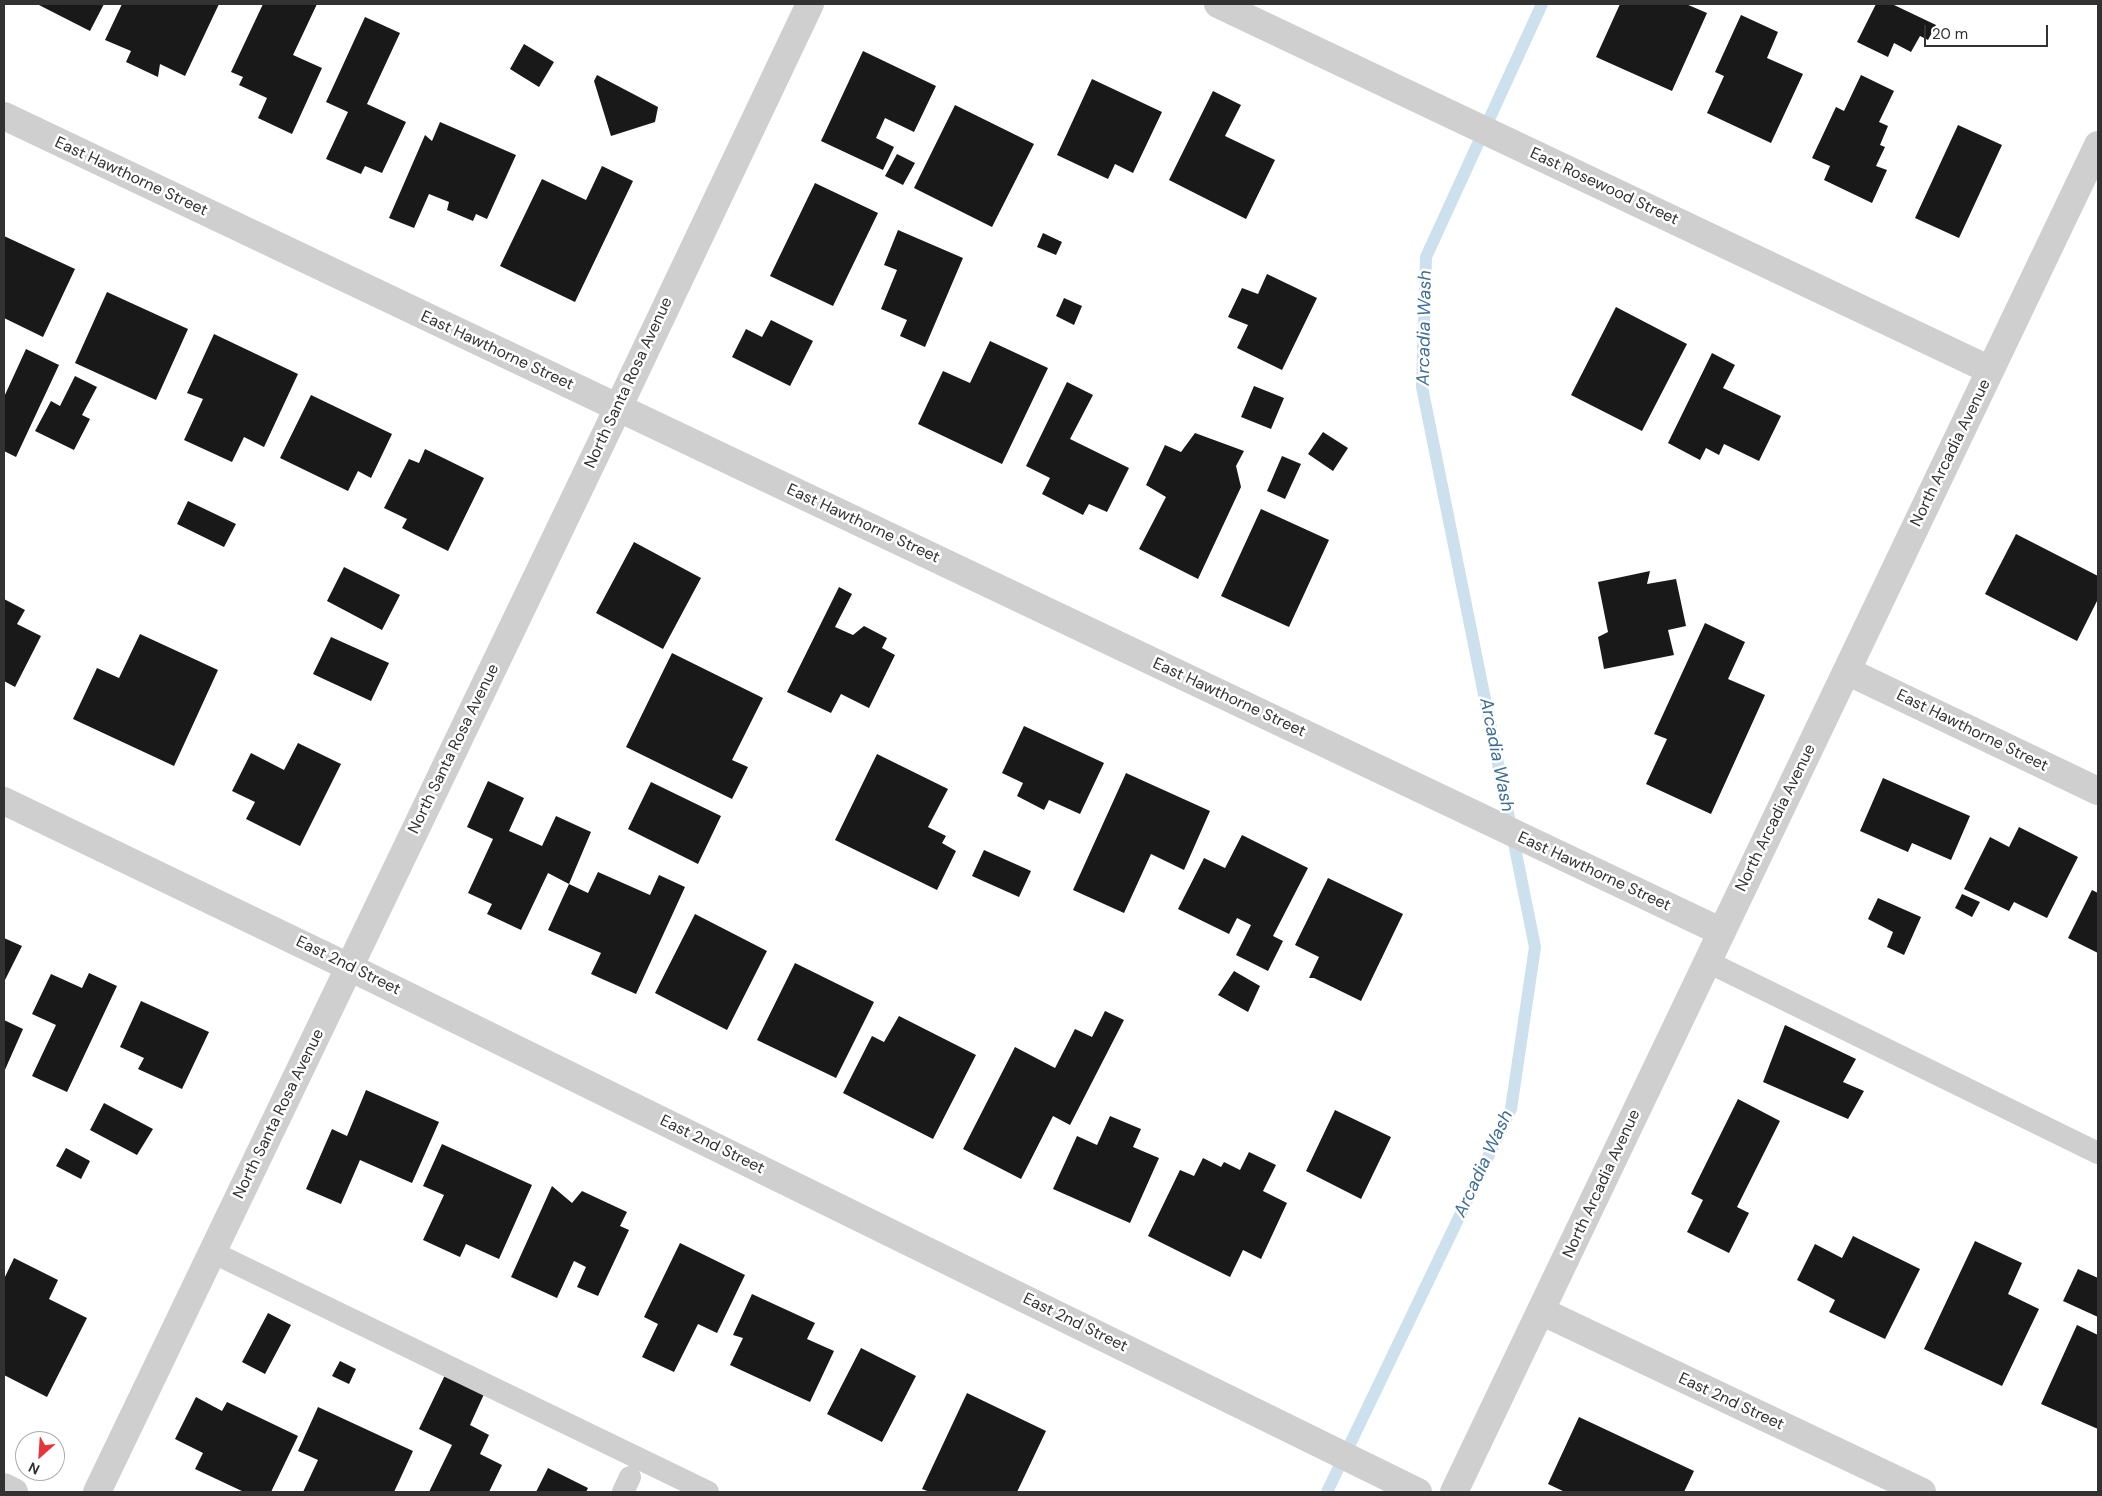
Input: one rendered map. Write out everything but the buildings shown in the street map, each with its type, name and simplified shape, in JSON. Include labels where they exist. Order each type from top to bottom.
[{"type":"street","name":"North Santa Rosa Avenue","points":[[97,1492],[810,4]]},
{"type":"street","name":"East Rosewood Street","points":[[1218,4],[1990,370]]},
{"type":"street","name":"East Hawthorne Street","points":[[4,116],[1722,932]]},
{"type":"street","name":"North Arcadia Avenue","points":[[1454,1492],[2098,144]]},
{"type":"street","name":"East Hawthorne Street","points":[[1847,671],[2098,791]]},
{"type":"street","name":"East 2nd Street","points":[[4,801],[349,967],[1418,1492]]},
{"type":"street","name":"East 2nd Street","points":[[1541,1311],[1922,1492]]},
{"type":"street","points":[[4,1488],[14,1492]]},
{"type":"lane","points":[[1708,962],[2098,1153]]},
{"type":"lane","points":[[212,1252],[708,1492]]},
{"type":"waterway","name":"Arcadia Wash","points":[[1327,1492],[1511,1109],[1535,947],[1422,387],[1426,257],[1542,4]]}]
